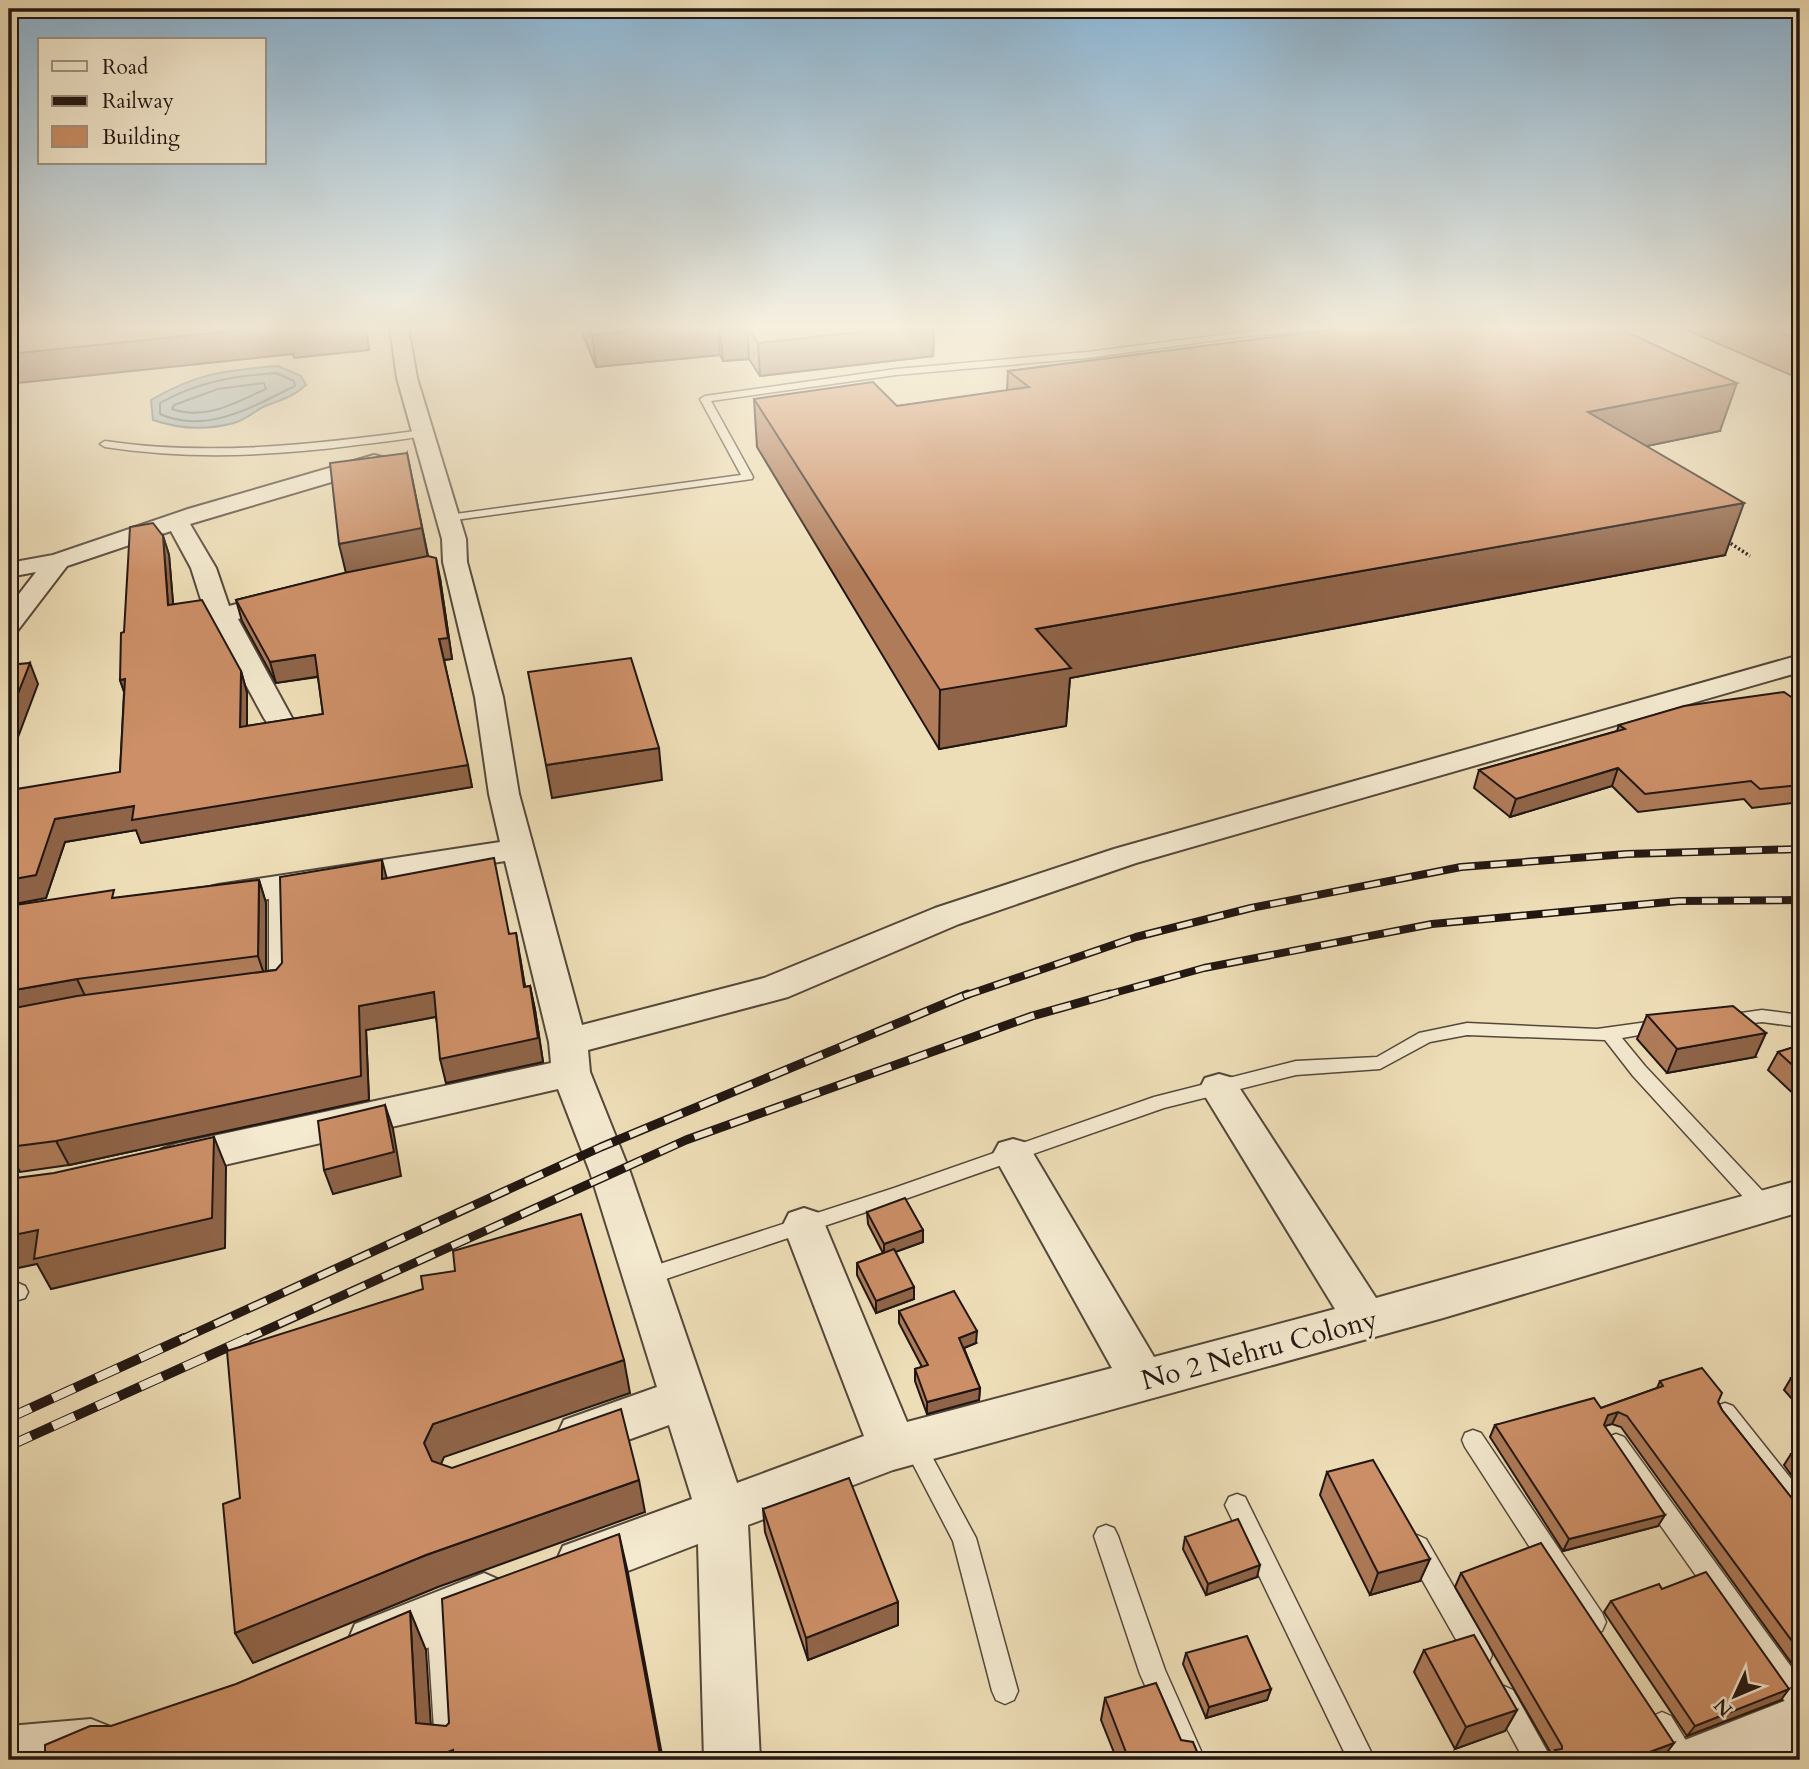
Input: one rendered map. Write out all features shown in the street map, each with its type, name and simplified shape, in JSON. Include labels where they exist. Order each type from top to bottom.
[{"type":"street","points":[[416,410],[454,539],[442,565],[489,696],[504,794],[569,1057],[722,1513],[732,1760]]},
{"type":"street","points":[[9,570],[58,562],[425,440]]},
{"type":"street","points":[[176,521],[195,548],[208,577],[213,601],[278,718]]},
{"type":"street","points":[[9,624],[58,562]]},
{"type":"street","points":[[223,615],[312,593]]},
{"type":"street","points":[[136,1168],[569,1057],[775,988],[947,916],[1125,856],[1800,663]]},
{"type":"street","points":[[188,900],[519,849]]},
{"type":"street","points":[[1219,1088],[1366,1320]]},
{"type":"street","points":[[1013,1154],[1143,1380]]},
{"type":"street","name":"No 2 Nehru Colony","points":[[330,1661],[439,1615],[903,1445],[1366,1320],[1782,1201]]},
{"type":"street","points":[[804,1224],[903,1445]]},
{"type":"street","points":[[540,1448],[684,1399]]},
{"type":"street","points":[[1705,1760],[1800,1723]]},
{"type":"street","points":[[9,1755],[95,1747],[133,1734]]},
{"type":"lane","points":[[448,518],[748,477],[711,410]]},
{"type":"lane","points":[[104,444],[169,454],[229,455],[425,440]]},
{"type":"lane","points":[[265,989],[278,988],[276,888]]},
{"type":"lane","points":[[1707,1022],[1762,1016],[1800,1021]]},
{"type":"lane","points":[[644,1277],[1161,1102],[1296,1068],[1380,1063],[1424,1037],[1466,1029],[1609,1033],[1679,1024]]},
{"type":"lane","points":[[1609,1033],[1639,1071],[1782,1201]]},
{"type":"lane","points":[[1725,1413],[1800,1508]]},
{"type":"lane","points":[[1611,1436],[1800,1701]]},
{"type":"lane","points":[[1473,1440],[1609,1646]]},
{"type":"lane","points":[[903,1445],[964,1538],[1005,1691]]},
{"type":"lane","points":[[1237,1505],[1362,1760]]},
{"type":"lane","points":[[1402,1520],[1539,1760]]},
{"type":"lane","points":[[1106,1536],[1153,1674],[1192,1760]]},
{"type":"lane","points":[[439,1615],[449,1760]]},
{"type":"lane","points":[[1647,1703],[1685,1760]]},
{"type":"path","points":[[1716,534],[1750,556]]},
{"type":"water","points":[[152,410],[259,410],[238,422],[214,427],[194,428],[153,420]]},
{"type":"building","points":[[761,410],[1601,410],[1588,412],[1744,503],[1036,629],[1071,668],[940,690]]},
{"type":"building","points":[[407,453],[422,528],[339,544],[330,463]]},
{"type":"building","points":[[153,523],[163,536],[168,605],[202,600],[241,671],[240,727],[323,714],[315,655],[270,662],[236,600],[344,573],[428,556],[436,558],[448,638],[439,639],[468,765],[132,820],[134,806],[55,819],[36,875],[9,880],[11,790],[120,772],[125,679],[120,680],[121,633],[124,632],[130,527]]},
{"type":"building","points":[[631,658],[659,748],[546,765],[528,672]]},
{"type":"building","points":[[30,663],[9,716],[9,665]]},
{"type":"building","points":[[1784,692],[1800,703],[1800,785],[1760,789],[1751,781],[1645,794],[1618,768],[1516,799],[1479,770],[1625,729],[1619,725],[1684,706]]},
{"type":"building","points":[[494,858],[509,934],[516,933],[524,987],[530,986],[538,1038],[440,1059],[434,992],[359,1006],[361,1076],[56,1141],[9,1147],[15,1104],[9,1105],[9,1009],[77,996],[276,970],[282,963],[280,877],[382,860],[382,879]]},
{"type":"building","points":[[259,880],[258,956],[77,979],[9,991],[9,906],[114,890],[112,898]]},
{"type":"building","points":[[1733,1006],[1766,1033],[1677,1049],[1647,1015]]},
{"type":"building","points":[[1800,1045],[1800,1072],[1778,1052]]},
{"type":"building","points":[[385,1105],[394,1152],[324,1170],[318,1121]]},
{"type":"building","points":[[214,1137],[212,1218],[34,1259],[38,1230],[9,1236],[9,1179],[54,1173]]},
{"type":"building","points":[[905,1198],[923,1230],[884,1244],[867,1212]]},
{"type":"building","points":[[581,1214],[624,1360],[433,1424],[424,1443],[432,1461],[452,1468],[621,1409],[639,1480],[426,1555],[235,1633],[223,1504],[240,1498],[227,1351],[423,1289],[421,1276],[455,1271],[453,1251]]},
{"type":"building","points":[[894,1249],[914,1287],[876,1301],[857,1263]]},
{"type":"building","points":[[954,1291],[977,1331],[959,1338],[980,1388],[927,1402],[915,1369],[928,1365],[899,1311]]},
{"type":"building","points":[[1702,1368],[1722,1393],[1718,1402],[1722,1410],[1800,1507],[1800,1652],[1627,1416],[1618,1412],[1608,1415],[1604,1425],[1665,1515],[1569,1539],[1495,1425],[1594,1398],[1601,1408],[1663,1386],[1660,1381]]},
{"type":"building","points":[[1800,1375],[1800,1388],[1791,1378]]},
{"type":"building","points":[[1800,1451],[1800,1465],[1791,1454]]},
{"type":"building","points":[[1373,1460],[1430,1559],[1378,1573],[1327,1472]]},
{"type":"building","points":[[849,1478],[898,1602],[806,1638],[763,1509]]},
{"type":"building","points":[[1238,1519],[1260,1565],[1208,1584],[1185,1537]]},
{"type":"building","points":[[619,1534],[661,1760],[454,1760],[453,1750],[428,1760],[45,1760],[45,1745],[90,1726],[111,1726],[236,1684],[410,1611],[416,1723],[446,1726],[449,1723],[442,1599]]},
{"type":"building","points":[[1541,1543],[1674,1743],[1636,1757],[1633,1752],[1613,1760],[1561,1760],[1555,1750],[1562,1749],[1562,1746],[1461,1573]]},
{"type":"building","points":[[1706,1572],[1789,1689],[1695,1726],[1611,1601],[1659,1584],[1662,1589]]},
{"type":"building","points":[[1474,1635],[1517,1710],[1466,1727],[1424,1650]]},
{"type":"building","points":[[1247,1636],[1271,1689],[1209,1707],[1186,1653]]},
{"type":"building","points":[[1156,1683],[1181,1740],[1193,1742],[1198,1754],[1180,1760],[1129,1760],[1105,1698]]},
{"type":"railway","points":[[964,996],[1136,937],[1251,908],[1461,867],[1627,854],[1800,849]]},
{"type":"railway","points":[[1103,996],[1204,968],[1432,924],[1679,901],[1800,900]]},
{"type":"railway","points":[[180,1340],[601,1147],[968,994]]},
{"type":"railway","points":[[244,1340],[686,1140],[1032,1016],[1110,994]]},
{"type":"railway","points":[[9,1418],[184,1338]]},
{"type":"railway","points":[[9,1446],[248,1338]]}]
